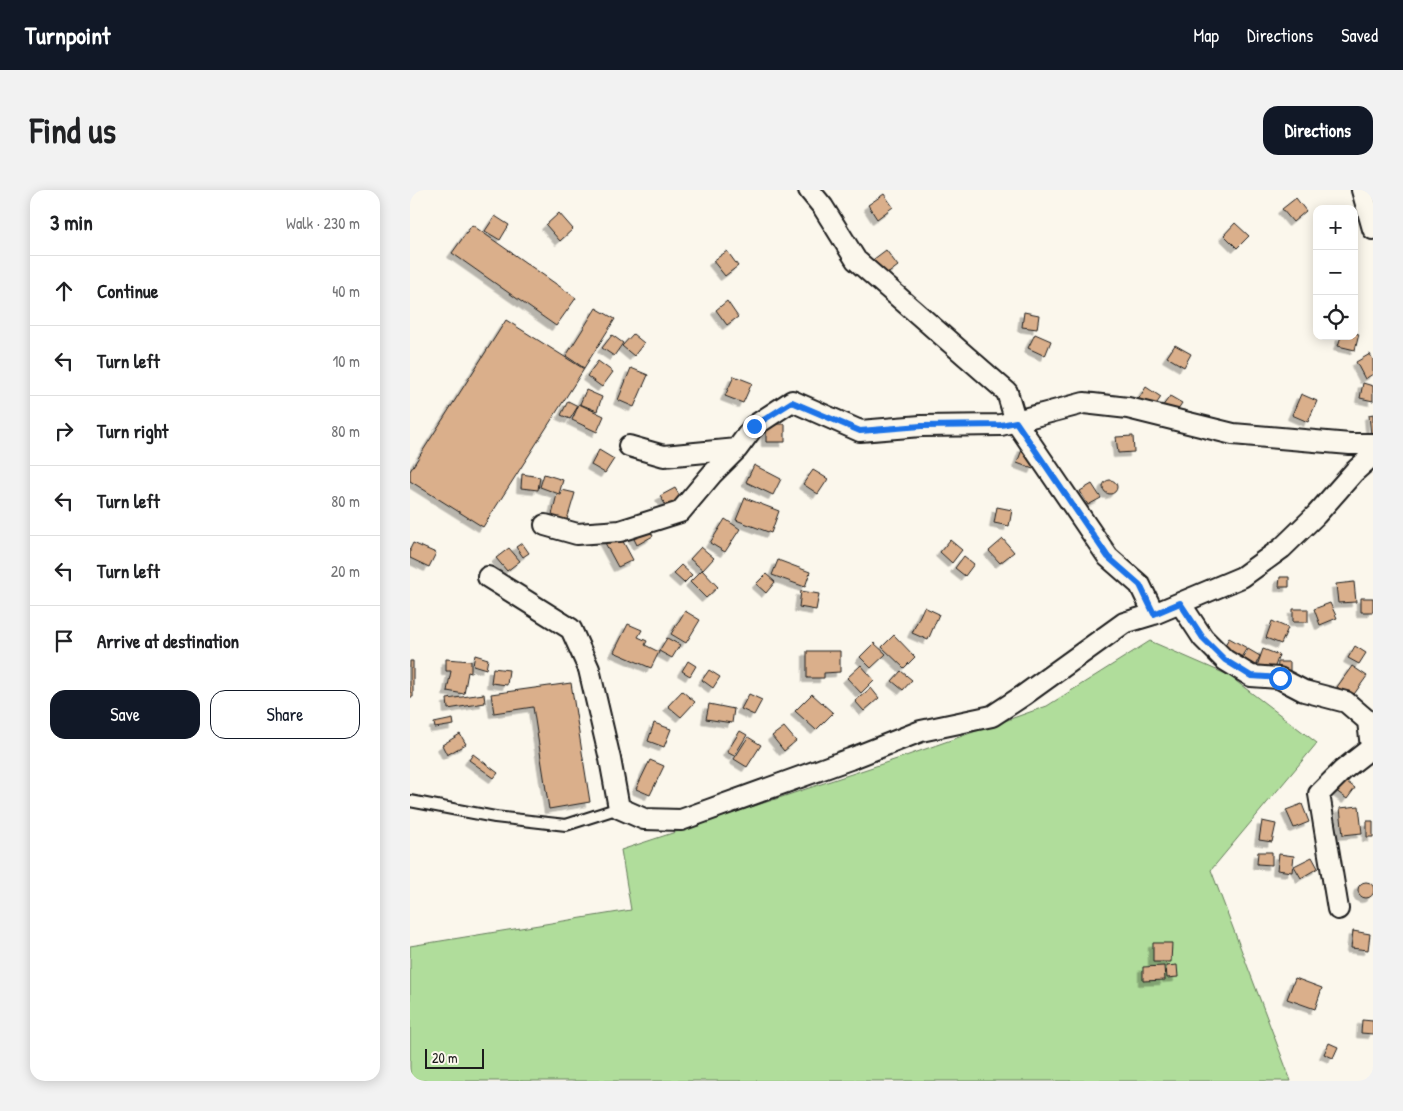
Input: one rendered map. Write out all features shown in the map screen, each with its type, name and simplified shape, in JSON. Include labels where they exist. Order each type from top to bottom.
[{"type":"street","points":[[809,190],[823,207],[856,260],[1008,392],[1016,422],[1108,557],[1140,585],[1154,614]]},
{"type":"street","points":[[1362,190],[1373,229]]},
{"type":"street","points":[[545,525],[576,534],[620,532],[680,512],[712,474],[737,450],[754,426],[792,402],[860,431],[921,426],[1001,425],[1084,403],[1128,408],[1233,434],[1350,444],[1373,444]]},
{"type":"street","points":[[629,446],[664,456],[737,450]]},
{"type":"street","points":[[488,577],[571,629],[589,669],[620,808],[644,819],[681,820],[850,759],[921,731],[991,721],[1124,623],[1154,614],[1242,577],[1282,548],[1316,516],[1354,472],[1373,455]]},
{"type":"street","points":[[1180,603],[1203,638],[1225,660],[1251,676],[1280,678],[1304,691],[1346,702],[1368,721],[1371,748],[1343,770],[1319,794],[1338,909]]},
{"type":"lane","points":[[410,801],[495,817],[566,824],[620,808]]},
{"type":"green space","points":[[1150,641],[1228,675],[1317,743],[1211,870],[1291,1081],[410,1081],[410,946],[631,910],[621,850],[900,758],[1047,706]]},
{"type":"building","points":[[884,194],[893,207],[877,219],[868,205]]},
{"type":"building","points":[[1296,198],[1306,211],[1293,222],[1282,209]]},
{"type":"building","points":[[559,213],[573,229],[560,241],[546,225]]},
{"type":"building","points":[[495,216],[509,225],[500,240],[485,231]]},
{"type":"building","points":[[1235,223],[1249,236],[1237,248],[1224,235]]},
{"type":"building","points":[[472,225],[576,298],[556,326],[452,253]]},
{"type":"building","points":[[886,250],[898,266],[882,278],[870,262]]},
{"type":"building","points":[[727,251],[738,266],[725,276],[713,261]]},
{"type":"building","points":[[727,301],[738,317],[727,325],[716,310]]},
{"type":"building","points":[[596,308],[615,319],[584,368],[566,356]]},
{"type":"building","points":[[1024,312],[1039,315],[1037,329],[1022,327]]},
{"type":"building","points":[[506,320],[584,369],[483,527],[410,481],[410,471]]},
{"type":"building","points":[[633,334],[644,343],[634,356],[622,346]]},
{"type":"building","points":[[1035,334],[1051,341],[1045,356],[1028,348]]},
{"type":"building","points":[[612,335],[623,343],[614,356],[602,348]]},
{"type":"building","points":[[1340,340],[1358,340],[1355,350],[1338,346]]},
{"type":"building","points":[[1175,345],[1191,354],[1184,367],[1167,357]]},
{"type":"building","points":[[1370,354],[1373,360],[1373,374],[1365,379],[1356,362]]},
{"type":"building","points":[[598,361],[613,372],[602,387],[587,376]]},
{"type":"building","points":[[631,368],[648,375],[634,407],[618,400]]},
{"type":"building","points":[[734,376],[752,383],[743,403],[725,396]]},
{"type":"building","points":[[1363,383],[1373,386],[1373,401],[1360,398]]},
{"type":"building","points":[[1146,387],[1161,397],[1151,412],[1136,403]]},
{"type":"building","points":[[586,390],[602,397],[597,411],[580,404]]},
{"type":"building","points":[[1301,394],[1317,401],[1308,422],[1292,415]]},
{"type":"building","points":[[1170,396],[1182,403],[1174,415],[1162,407]]},
{"type":"building","points":[[568,401],[578,406],[570,419],[561,415]]},
{"type":"building","points":[[579,404],[604,416],[597,432],[572,420]]},
{"type":"building","points":[[1373,414],[1373,435],[1371,435],[1369,415]]},
{"type":"building","points":[[766,424],[785,424],[785,442],[766,442]]},
{"type":"building","points":[[1133,436],[1134,452],[1118,453],[1116,437]]},
{"type":"building","points":[[1023,447],[1040,453],[1033,469],[1017,463]]},
{"type":"building","points":[[599,450],[614,459],[605,473],[591,465]]},
{"type":"building","points":[[754,465],[781,479],[773,495],[746,482]]},
{"type":"building","points":[[813,470],[828,479],[818,494],[803,484]]},
{"type":"building","points":[[522,474],[540,477],[538,490],[521,488]]},
{"type":"building","points":[[544,474],[563,480],[559,494],[540,487]]},
{"type":"building","points":[[1107,480],[1113,480],[1117,487],[1113,494],[1107,494],[1103,490],[1103,484]]},
{"type":"building","points":[[1092,484],[1101,498],[1088,505],[1080,491]]},
{"type":"building","points":[[675,488],[684,503],[670,512],[660,496]]},
{"type":"building","points":[[562,490],[575,493],[566,523],[551,519],[557,494],[561,495]]},
{"type":"building","points":[[745,498],[779,511],[771,533],[736,520]]},
{"type":"building","points":[[997,507],[1012,510],[1009,526],[994,523]]},
{"type":"building","points":[[725,519],[740,529],[725,552],[710,543]]},
{"type":"building","points":[[646,523],[653,536],[637,545],[630,531]]},
{"type":"building","points":[[619,534],[633,560],[618,567],[604,541]]},
{"type":"building","points":[[1003,539],[1014,552],[1000,563],[989,551]]},
{"type":"building","points":[[950,540],[962,550],[952,563],[940,552]]},
{"type":"building","points":[[413,543],[436,553],[429,567],[410,558],[410,549]]},
{"type":"building","points":[[522,543],[529,553],[523,557],[516,547]]},
{"type":"building","points":[[701,547],[714,558],[703,570],[690,559]]},
{"type":"building","points":[[509,548],[520,561],[507,571],[496,558]]},
{"type":"building","points":[[964,556],[974,564],[965,576],[955,568]]},
{"type":"building","points":[[778,560],[810,572],[805,587],[772,575]]},
{"type":"building","points":[[681,565],[692,575],[684,583],[673,573]]},
{"type":"building","points":[[702,570],[718,587],[706,598],[690,582]]},
{"type":"building","points":[[766,574],[775,582],[766,593],[756,584]]},
{"type":"building","points":[[1280,577],[1289,577],[1289,587],[1279,587]]},
{"type":"building","points":[[1354,582],[1356,602],[1338,603],[1336,584]]},
{"type":"building","points":[[801,591],[819,594],[816,610],[799,607]]},
{"type":"building","points":[[1361,598],[1373,598],[1373,612],[1361,612]]},
{"type":"building","points":[[1330,603],[1337,618],[1320,625],[1314,609]]},
{"type":"building","points":[[924,607],[939,614],[928,640],[912,633]]},
{"type":"building","points":[[1293,609],[1308,609],[1308,622],[1293,622]]},
{"type":"building","points":[[685,611],[700,620],[686,643],[671,634]]},
{"type":"building","points":[[1272,621],[1288,628],[1281,644],[1266,638]]},
{"type":"building","points":[[628,624],[642,630],[638,637],[647,641],[645,645],[659,652],[651,668],[614,652]]},
{"type":"building","points":[[894,635],[915,657],[904,668],[882,647]]},
{"type":"building","points":[[667,638],[680,645],[672,658],[659,651]]},
{"type":"building","points":[[1229,638],[1247,648],[1238,662],[1221,652]]},
{"type":"building","points":[[874,643],[886,654],[871,668],[860,657]]},
{"type":"building","points":[[1355,646],[1366,653],[1359,664],[1348,658]]},
{"type":"building","points":[[1248,649],[1260,656],[1254,668],[1241,662]]},
{"type":"building","points":[[1263,649],[1279,655],[1273,672],[1257,666]]},
{"type":"building","points":[[807,651],[840,651],[840,672],[824,673],[824,678],[807,678]]},
{"type":"building","points":[[475,655],[488,659],[486,669],[473,665]]},
{"type":"building","points":[[446,659],[471,661],[471,673],[468,672],[464,694],[447,691],[451,671],[446,671]]},
{"type":"building","points":[[410,661],[413,661],[413,697],[410,697]]},
{"type":"building","points":[[688,661],[696,666],[690,676],[682,671]]},
{"type":"building","points":[[1278,662],[1290,662],[1290,675],[1277,675]]},
{"type":"building","points":[[861,665],[874,680],[861,693],[847,678]]},
{"type":"building","points":[[1352,666],[1367,676],[1352,697],[1337,687]]},
{"type":"building","points":[[493,668],[509,670],[507,685],[491,683]]},
{"type":"building","points":[[709,670],[720,677],[713,688],[702,680]]},
{"type":"building","points":[[901,671],[912,680],[903,690],[892,681]]},
{"type":"building","points":[[571,683],[590,802],[549,809],[533,707],[494,713],[491,694]]},
{"type":"building","points":[[871,688],[879,698],[864,711],[855,701]]},
{"type":"building","points":[[682,691],[695,702],[681,717],[668,706]]},
{"type":"building","points":[[484,694],[485,703],[448,709],[447,699]]},
{"type":"building","points":[[749,694],[762,700],[754,715],[741,709]]},
{"type":"building","points":[[812,694],[833,713],[816,730],[795,711]]},
{"type":"building","points":[[709,704],[734,709],[732,723],[706,719]]},
{"type":"building","points":[[453,719],[454,725],[435,728],[434,723]]},
{"type":"building","points":[[654,723],[671,729],[664,747],[648,741]]},
{"type":"building","points":[[784,727],[796,741],[784,751],[772,736]]},
{"type":"building","points":[[740,731],[747,735],[734,756],[727,752]]},
{"type":"building","points":[[460,734],[466,744],[447,755],[442,745]]},
{"type":"building","points":[[748,737],[761,745],[747,767],[734,759]]},
{"type":"building","points":[[473,754],[498,773],[494,778],[469,760]]},
{"type":"building","points":[[650,760],[664,766],[650,795],[636,789]]},
{"type":"building","points":[[1343,779],[1355,788],[1347,799],[1335,790]]},
{"type":"building","points":[[1302,804],[1309,822],[1294,828],[1286,810]]},
{"type":"building","points":[[1359,806],[1362,833],[1343,835],[1340,808]]},
{"type":"building","points":[[1262,821],[1276,824],[1272,842],[1259,840]]},
{"type":"building","points":[[1367,821],[1373,821],[1373,837],[1367,837]]},
{"type":"building","points":[[1258,852],[1272,852],[1272,865],[1257,864]]},
{"type":"building","points":[[1279,854],[1294,856],[1292,872],[1277,870]]},
{"type":"building","points":[[1312,857],[1318,868],[1301,878],[1294,866]]},
{"type":"building","points":[[1366,882],[1374,890],[1366,898],[1358,890]]},
{"type":"building","points":[[1353,931],[1370,934],[1368,950],[1351,948]]},
{"type":"building","points":[[1153,943],[1172,943],[1171,962],[1153,962]]},
{"type":"building","points":[[1177,965],[1178,977],[1167,978],[1166,966]]},
{"type":"building","points":[[1164,966],[1165,980],[1143,981],[1143,967]]},
{"type":"building","points":[[1295,978],[1322,988],[1315,1009],[1287,999]]},
{"type":"building","points":[[1362,1020],[1373,1021],[1373,1034],[1361,1033]]},
{"type":"building","points":[[1329,1043],[1338,1047],[1333,1058],[1324,1054]]},
{"type":"route","points":[[754,426],[792,402],[860,431],[921,426],[1001,425],[1016,422],[1108,557],[1140,585],[1154,614],[1180,603],[1203,638],[1225,660],[1251,676],[1280,678]]}]
